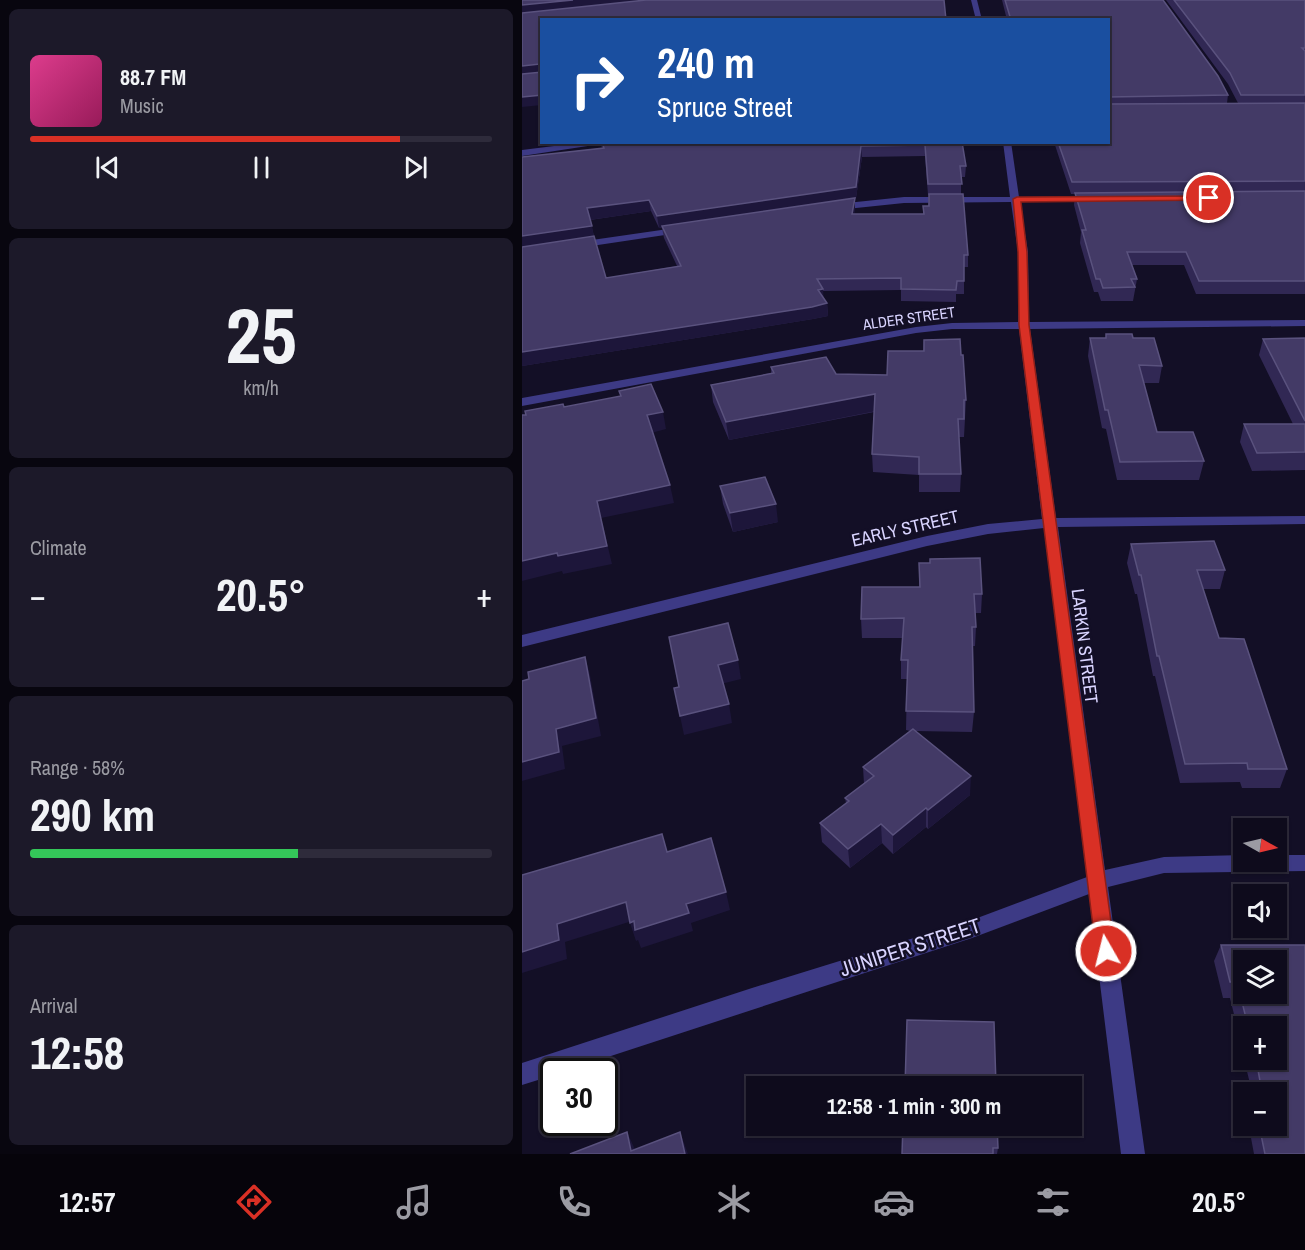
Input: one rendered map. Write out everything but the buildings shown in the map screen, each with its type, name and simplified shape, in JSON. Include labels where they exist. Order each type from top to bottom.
[{"type":"street","points":[[975,0],[979,18]]},
{"type":"street","points":[[522,153],[594,144]]},
{"type":"street","name":"LARKIN STREET","points":[[1007,144],[1023,252],[1024,325],[1133,1154]]},
{"type":"street","points":[[827,208],[894,200],[1101,199]]},
{"type":"street","points":[[565,247],[687,229]]},
{"type":"street","name":"ALDER STREET","points":[[522,402],[916,330],[952,326],[1305,323]]},
{"type":"street","name":"EARLY STREET","points":[[522,641],[927,541],[988,529],[1049,524],[1305,519]]},
{"type":"street","name":"JUNIPER STREET","points":[[522,1074],[972,928],[1113,876],[1164,865],[1305,863]]},
{"type":"route","points":[[1106,951],[1024,325],[1023,252],[1017,199],[1209,198]]}]
